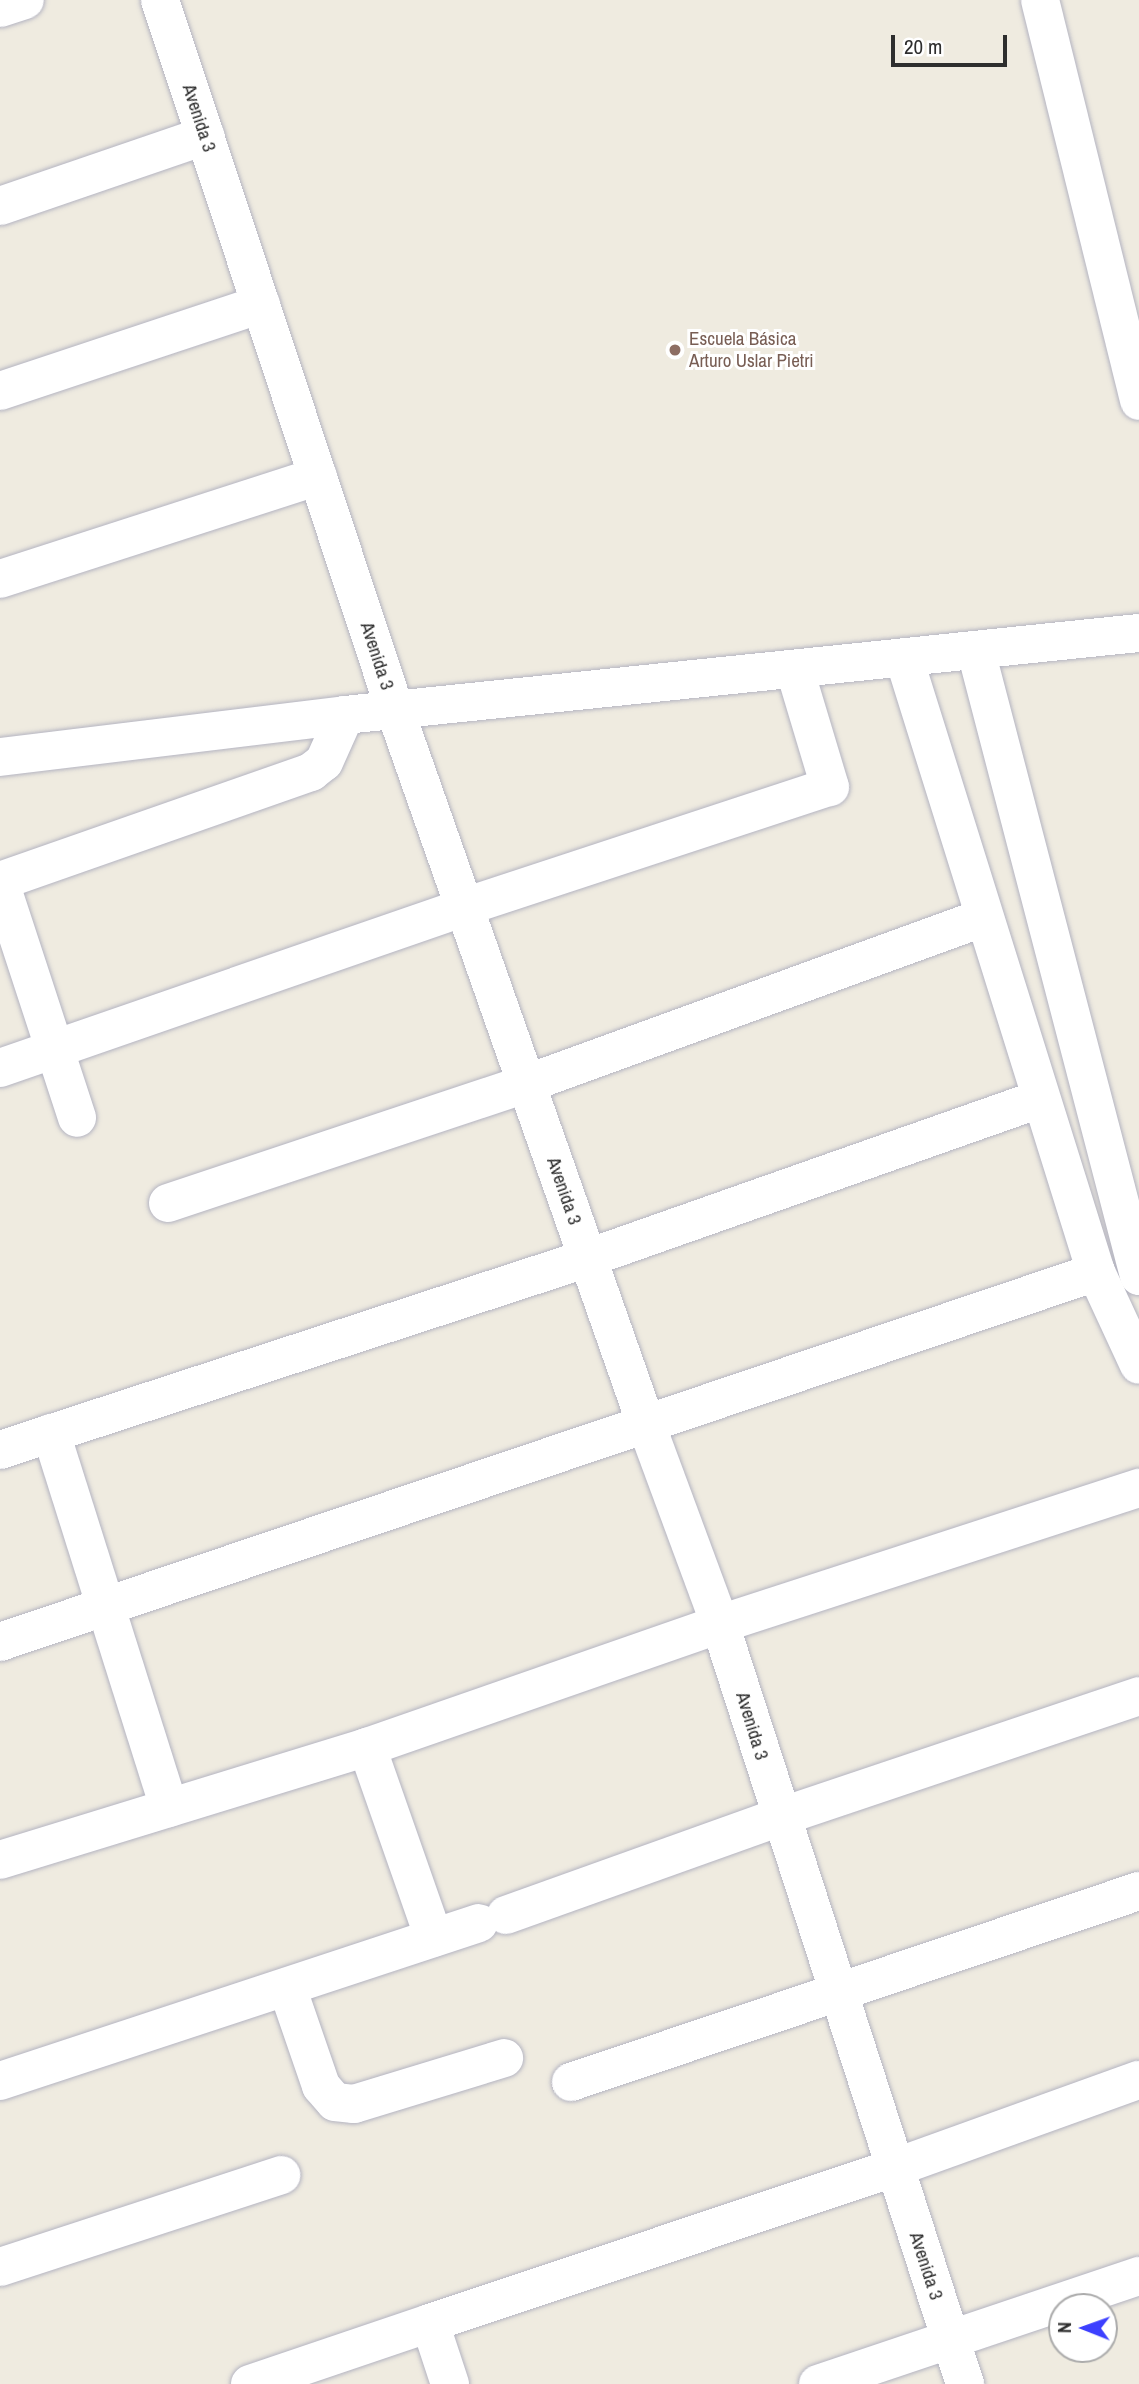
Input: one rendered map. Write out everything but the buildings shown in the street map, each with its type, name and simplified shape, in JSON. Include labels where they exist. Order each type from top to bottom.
[{"type":"street","points":[[0,8],[25,0]]},
{"type":"street","name":"Avenida 3","points":[[159,0],[395,710],[646,1424],[720,1624],[780,1817],[965,2384]]},
{"type":"street","points":[[1040,0],[1139,401]]},
{"type":"street","points":[[0,206],[205,136]]},
{"type":"street","points":[[0,391],[261,304]]},
{"type":"street","points":[[0,579],[318,476]]},
{"type":"street","points":[[0,757],[345,715],[1139,633]]},
{"type":"street","points":[[976,651],[1139,1276]]},
{"type":"street","points":[[904,658],[1096,1272],[1139,1365]]},
{"type":"street","points":[[0,1068],[464,907],[830,787],[795,670]]},
{"type":"street","points":[[77,1118],[0,882],[311,772],[324,762],[345,715]]},
{"type":"street","points":[[168,1203],[526,1084],[984,918]]},
{"type":"street","points":[[0,1450],[588,1258],[1041,1099]]},
{"type":"street","points":[[0,1642],[1096,1272]]},
{"type":"street","points":[[51,1433],[169,1808]]},
{"type":"street","points":[[0,1860],[367,1747],[720,1624],[1139,1488]]},
{"type":"street","points":[[0,2081],[492,1919],[780,1817],[1139,1696]]},
{"type":"street","points":[[367,1747],[434,1938]]},
{"type":"street","points":[[571,2082],[1139,1891]]},
{"type":"street","points":[[287,1987],[321,2086],[335,2102],[354,2104],[504,2058]]},
{"type":"street","points":[[250,2384],[894,2168],[1139,2080]]},
{"type":"street","points":[[0,2267],[281,2175]]},
{"type":"street","points":[[818,2384],[1139,2276]]},
{"type":"street","points":[[430,2323],[450,2384]]},
{"type":"place","name":"Escuela Básica Arturo Uslar Pietri","points":[[675,350]]}]
